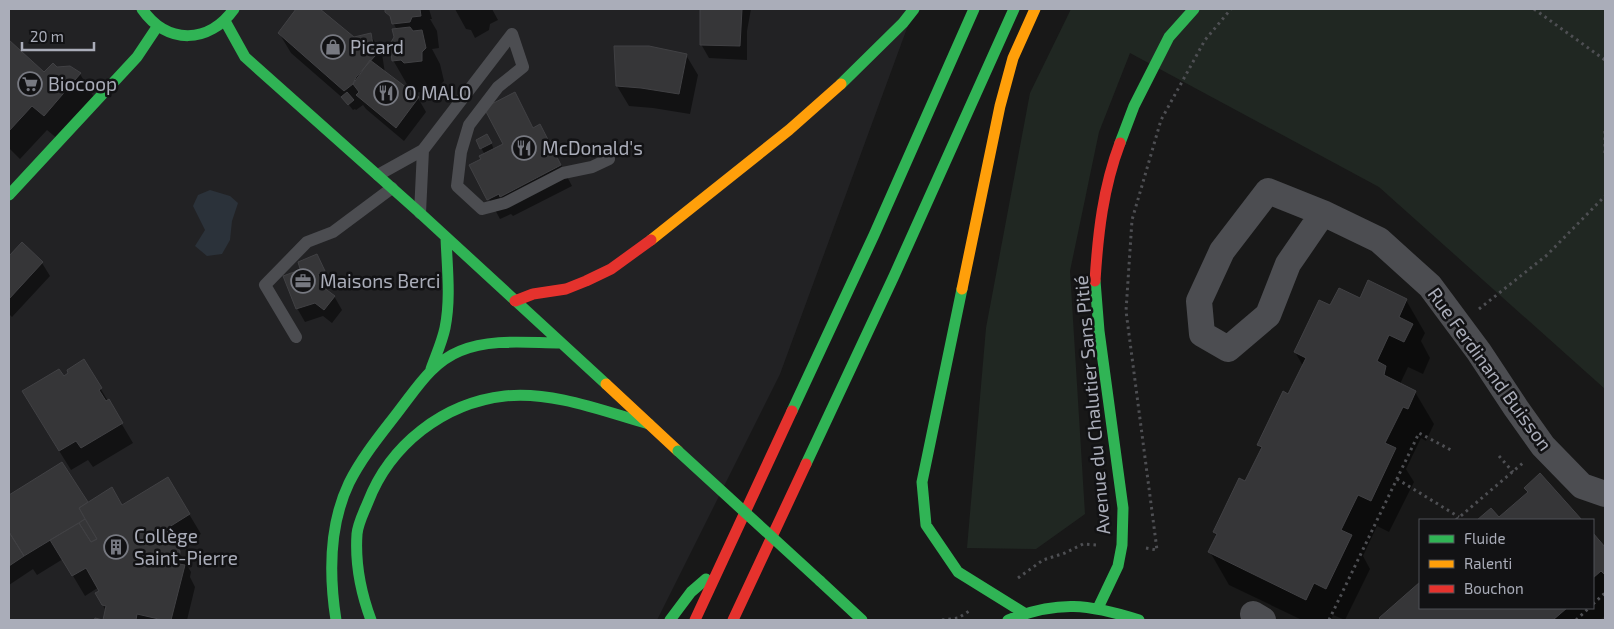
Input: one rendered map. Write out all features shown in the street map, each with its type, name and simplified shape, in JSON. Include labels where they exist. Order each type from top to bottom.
[{"type":"main road","points":[[142,9],[145,15],[157,27],[174,35],[192,36],[210,32],[225,21],[234,9]]},
{"type":"main road","points":[[515,301],[533,294],[566,289],[586,281],[611,269],[664,231],[789,130],[848,78],[903,23],[914,9]]},
{"type":"main road","points":[[695,620],[874,235],[974,9]]},
{"type":"main road","points":[[733,620],[894,276],[1014,9]]},
{"type":"main road","points":[[1024,613],[958,572],[926,525],[922,482],[1000,106],[1013,58],[1035,9]]},
{"type":"main road","name":"Avenue du Chalutier Sans Pitié","points":[[1098,608],[1118,566],[1122,545],[1123,508],[1098,321],[1095,284],[1098,232],[1110,169],[1134,106],[1169,38],[1194,9]]},
{"type":"main road","points":[[225,21],[245,57],[420,213],[862,620]]},
{"type":"main road","points":[[9,195],[137,57],[157,27]]},
{"type":"main road","points":[[431,369],[446,319],[448,277],[446,237]]},
{"type":"main road","points":[[336,620],[333,606],[332,560],[336,524],[348,485],[368,451],[431,369],[450,355],[486,344],[561,343]]},
{"type":"main road","points":[[370,620],[364,605],[357,533],[369,496],[384,467],[407,441],[426,425],[454,409],[479,400],[506,396],[537,396],[563,401],[649,424]]},
{"type":"main road","points":[[670,620],[691,592],[722,565]]},
{"type":"main road","points":[[1008,620],[1024,613],[1061,606],[1098,608],[1139,620]]},
{"type":"street","name":"Rue Ferdinand Buisson","points":[[1323,213],[1288,264],[1268,314],[1228,349],[1202,334],[1198,301],[1222,251],[1268,191],[1323,213],[1379,240],[1430,286],[1479,352],[1543,446],[1582,486],[1605,494]]},
{"type":"lane","points":[[378,175],[423,150],[512,34],[523,68],[498,87],[468,125],[461,152],[457,186],[482,209],[505,203],[540,183],[563,173],[592,166],[609,159]]},
{"type":"lane","points":[[420,213],[423,150]]},
{"type":"lane","points":[[296,336],[265,285],[307,242],[333,232],[392,188]]},
{"type":"path","points":[[1534,9],[1605,60]]},
{"type":"path","points":[[1605,130],[1605,156]]},
{"type":"path","points":[[1459,325],[1547,255],[1605,196]]},
{"type":"path","points":[[1329,620],[1419,433],[1451,450]]},
{"type":"path","points":[[1457,519],[1543,446]]},
{"type":"path","points":[[1499,456],[1513,472]]},
{"type":"path","points":[[1397,479],[1460,517]]},
{"type":"path","points":[[1594,603],[1605,593]]},
{"type":"path","points":[[1576,620],[1588,609]]},
{"type":"shaded area","points":[[9,9],[914,9],[780,374],[657,620],[9,620]]},
{"type":"shaded area","points":[[1071,9],[1605,9],[1605,389],[1379,187],[1130,53],[1099,132],[1070,271],[1085,514],[1036,549],[967,548],[986,328],[1030,93]]},
{"type":"shaded area","points":[[210,190],[230,196],[238,203],[232,221],[230,240],[222,254],[207,256],[195,246],[205,230],[193,206],[198,195]]},
{"type":"building","name":"Picard","points":[[296,9],[320,9],[354,37],[371,33],[375,56],[356,77],[353,84],[344,91],[278,33]]},
{"type":"building","points":[[385,9],[420,9],[421,16],[412,17],[410,22],[392,24],[390,16],[385,12]]},
{"type":"building","points":[[700,9],[742,9],[740,46],[700,45]]},
{"type":"building","points":[[410,27],[413,31],[422,30],[426,48],[422,52],[422,61],[404,63],[401,60],[392,61],[390,44],[394,37],[392,29]]},
{"type":"building","points":[[9,40],[44,72],[53,63],[57,67],[70,66],[81,73],[44,116],[32,106],[9,131]]},
{"type":"building","points":[[614,46],[649,46],[687,54],[679,94],[616,86]]},
{"type":"building","name":"O MALO","points":[[370,60],[419,97],[396,128],[356,95],[359,92],[353,84]]},
{"type":"building","points":[[347,92],[354,100],[348,105],[341,97]]},
{"type":"building","name":"McDonald's","points":[[515,92],[533,128],[540,124],[561,165],[500,197],[499,194],[487,200],[469,165],[481,159],[479,156],[503,144],[484,108]]},
{"type":"building","points":[[487,134],[492,143],[480,149],[476,140]]},
{"type":"building","points":[[22,242],[43,262],[9,299],[9,256]]},
{"type":"building","name":"Maisons Berci","points":[[317,254],[325,271],[318,274],[323,287],[335,296],[324,310],[315,303],[296,309],[283,276],[294,272],[295,274],[301,272],[298,262]]},
{"type":"building","points":[[1368,280],[1407,299],[1399,317],[1413,324],[1404,342],[1389,335],[1377,361],[1386,366],[1384,375],[1416,391],[1408,409],[1403,407],[1385,443],[1396,448],[1371,501],[1358,495],[1341,530],[1352,535],[1326,589],[1314,583],[1306,600],[1208,552],[1217,534],[1213,532],[1239,478],[1245,481],[1262,447],[1257,445],[1283,391],[1288,394],[1306,358],[1294,352],[1319,300],[1330,305],[1339,288],[1360,298]]},
{"type":"building","points":[[84,359],[102,388],[99,390],[106,401],[109,399],[123,423],[81,448],[76,441],[59,451],[22,391],[59,369],[64,376],[68,373],[67,370]]},
{"type":"building","points":[[62,462],[88,502],[79,508],[85,519],[24,556],[9,532],[9,495]]},
{"type":"building","points":[[1540,473],[1581,519],[1478,519],[1491,508],[1499,517],[1528,492],[1524,488]]},
{"type":"building","name":"Collège Saint-Pierre","points":[[168,477],[190,514],[166,529],[180,551],[179,564],[185,565],[171,620],[137,614],[136,620],[103,620],[106,606],[102,605],[95,593],[99,591],[86,568],[72,576],[50,540],[79,523],[91,542],[97,539],[79,508],[112,487],[122,505]]},
{"type":"building","points":[[85,519],[97,539],[91,542],[79,523]]},
{"type":"building","points":[[9,532],[24,556],[9,566]]},
{"type":"building","points":[[1594,534],[1605,547],[1605,573],[1601,571],[1594,577]]},
{"type":"building","points":[[1419,583],[1419,609],[1566,609],[1553,620],[1381,620],[1379,618]]},
{"type":"traffic: fast","points":[[142,9],[152,21],[163,29],[188,36],[213,29],[224,21],[234,9]]},
{"type":"traffic: fast","points":[[841,84],[903,23],[914,9]]},
{"type":"traffic: fast","points":[[792,411],[874,235],[974,9]]},
{"type":"traffic: fast","points":[[806,464],[894,276],[1014,9]]},
{"type":"traffic: fast","points":[[1120,143],[1134,106],[1169,37],[1194,9]]},
{"type":"traffic: fast","points":[[225,21],[245,57],[420,213],[606,384]]},
{"type":"traffic: fast","points":[[9,195],[137,57],[157,27]]},
{"type":"traffic: fast","points":[[431,369],[447,317],[446,237]]},
{"type":"traffic: fast","points":[[1095,281],[1099,331],[1123,508],[1122,545],[1118,566],[1098,608]]},
{"type":"traffic: fast","points":[[962,289],[922,482],[926,525],[958,572],[1024,613]]},
{"type":"traffic: fast","points":[[336,620],[332,586],[332,550],[342,499],[367,453],[420,383],[442,361],[472,347],[510,342],[561,343]]},
{"type":"traffic: fast","points":[[371,620],[364,599],[358,567],[357,534],[361,518],[378,481],[390,462],[422,430],[440,418],[482,400],[523,395],[541,396],[578,403],[649,424]]},
{"type":"traffic: fast","points":[[678,451],[820,581]]},
{"type":"traffic: fast","points":[[670,620],[691,592],[706,579]]},
{"type":"traffic: fast","points":[[820,581],[862,620]]},
{"type":"traffic: fast","points":[[1008,620],[1043,609],[1074,606],[1104,610],[1139,620]]},
{"type":"traffic: slow","points":[[962,289],[1000,106],[1013,58],[1035,9]]},
{"type":"traffic: slow","points":[[651,240],[789,130],[841,84]]},
{"type":"traffic: slow","points":[[606,384],[678,451]]},
{"type":"traffic: jam","points":[[1095,281],[1105,194],[1120,143]]},
{"type":"traffic: jam","points":[[515,301],[533,294],[566,289],[586,281],[611,269],[651,240]]},
{"type":"traffic: jam","points":[[695,620],[792,411]]},
{"type":"traffic: jam","points":[[733,620],[806,464]]},
{"type":"place","name":"Picard","points":[[333,47]]},
{"type":"place","name":"Biocoop","points":[[30,84]]},
{"type":"place","name":"O MALO","points":[[386,93]]},
{"type":"place","name":"McDonald's","points":[[524,148]]},
{"type":"place","name":"Maisons Berci","points":[[303,281]]},
{"type":"place","name":"Collège Saint-Pierre","points":[[116,547]]}]
